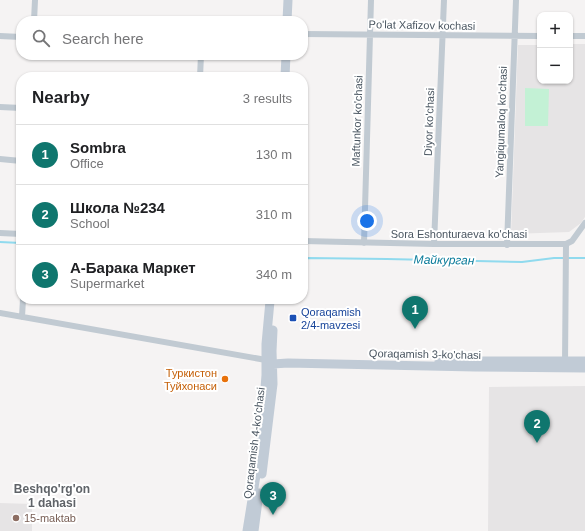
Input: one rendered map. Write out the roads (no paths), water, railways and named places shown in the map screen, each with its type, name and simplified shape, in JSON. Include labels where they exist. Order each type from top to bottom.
[{"type":"main road","points":[[287,16],[288,0]]},
{"type":"main road","points":[[285,72],[286,60]]},
{"type":"main road","points":[[270,304],[266,344],[270,360]]},
{"type":"main road","points":[[270,360],[272,351],[275,304]]},
{"type":"main road","name":"Qoraqamish 3-ko'chasi","points":[[270,360],[288,363],[475,367],[565,364],[585,361]]},
{"type":"main road","name":"Qoraqamish 4-ko'chasi","points":[[247,531],[256,474],[266,375],[270,360]]},
{"type":"main road","name":"Qoraqamish 4-ko'chasi","points":[[254,531],[274,384],[270,360]]},
{"type":"main road","name":"Qoraqamish 3-ko'chasi","points":[[565,364],[585,368]]},
{"type":"street","points":[[34,16],[35,0]]},
{"type":"street","name":"Maftunkor ko'chasi","points":[[364,243],[372,0]]},
{"type":"street","name":"Diyor ko'chasi","points":[[434,244],[444,0]]},
{"type":"street","name":"Yangiqumaloq ko'chasi","points":[[507,245],[516,0]]},
{"type":"street","name":"Po'lat Xafizov kochasi","points":[[308,34],[537,36]]},
{"type":"street","points":[[0,36],[16,37]]},
{"type":"street","points":[[573,36],[585,36]]},
{"type":"street","points":[[200,72],[201,60]]},
{"type":"street","points":[[0,107],[16,108]]},
{"type":"street","points":[[0,159],[16,161]]},
{"type":"street","points":[[565,364],[566,244],[572,241],[585,223]]},
{"type":"street","points":[[0,233],[16,234]]},
{"type":"street","name":"Sora Eshonturaeva ko'chasi","points":[[308,241],[507,245],[566,244]]},
{"type":"street","points":[[22,317],[23,304]]},
{"type":"street","name":"Qoraqamish 3-ko'chasi","points":[[0,313],[270,360]]},
{"type":"waterway","name":"Майкурган","points":[[0,242],[16,243]]},
{"type":"waterway","name":"Майкурган","points":[[308,258],[522,262],[554,258],[585,258]]},
{"type":"place","name":"Qoraqamish 2/4-mavzesi","points":[[293,318]]},
{"type":"place","name":"Sombra","points":[[415,329]]},
{"type":"place","name":"Туркистон Туйхонаси","points":[[225,379]]},
{"type":"place","name":"Школа №234","points":[[537,443]]},
{"type":"place","name":"А-Барака Маркет","points":[[273,515]]},
{"type":"place","name":"15-maktab","points":[[16,518]]},
{"type":"district","name":"Beshqo'rg'on 1 dahasi","points":[[52,496]]}]
